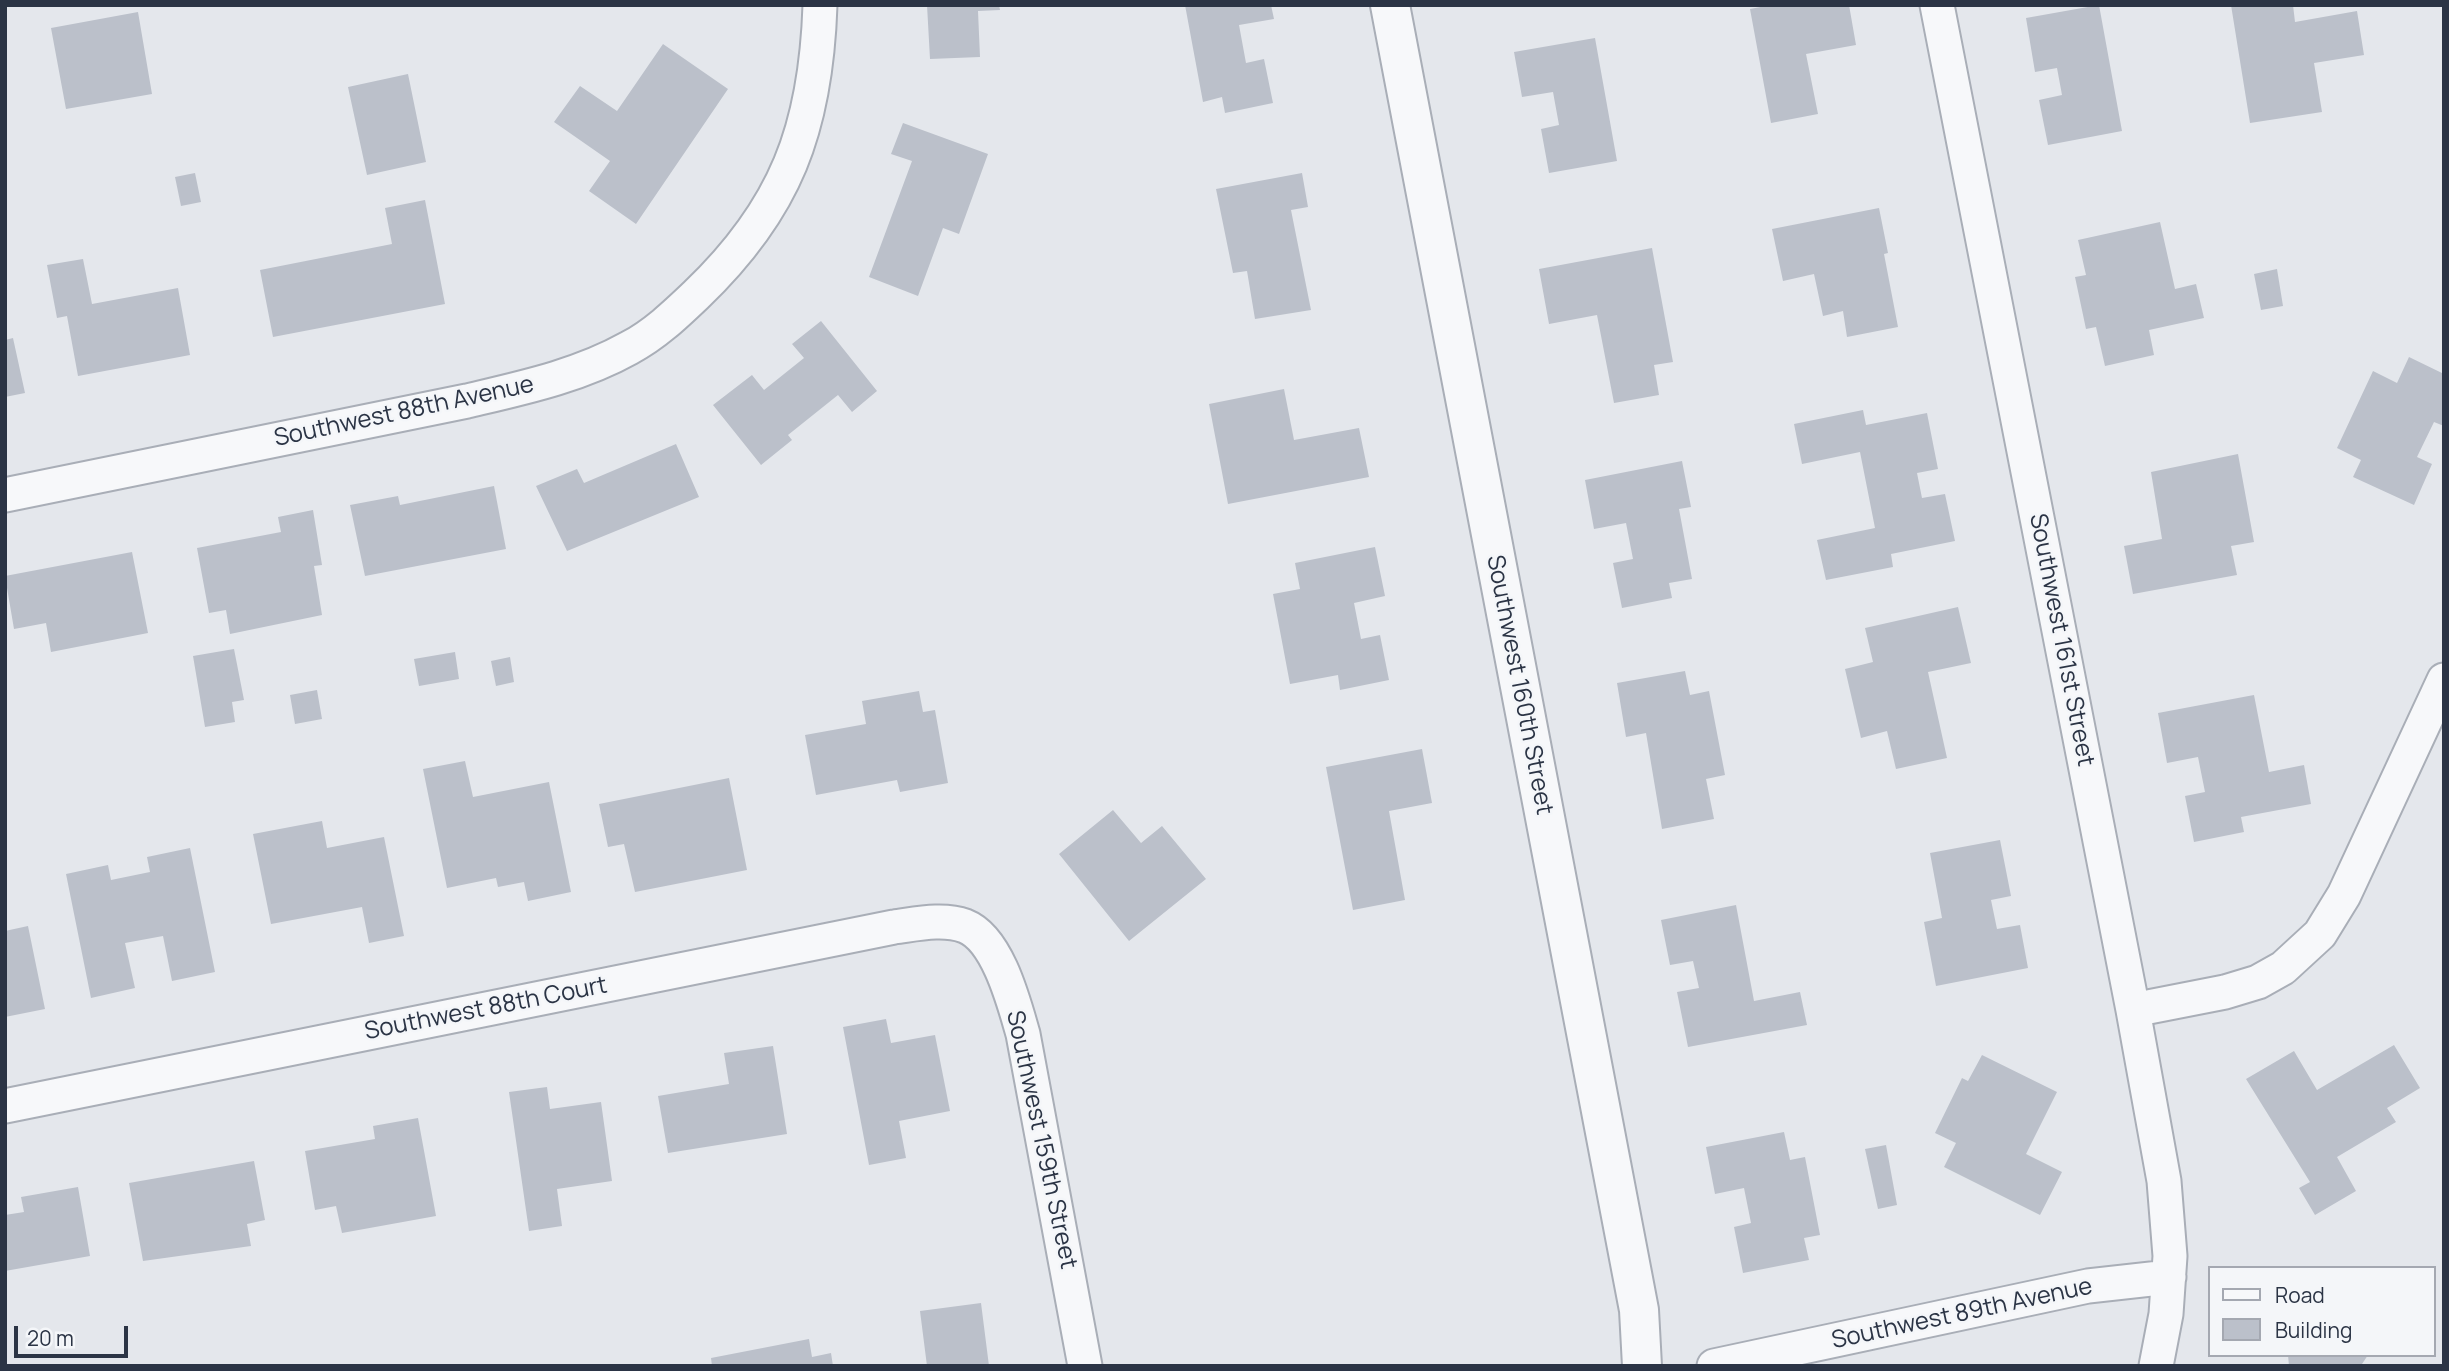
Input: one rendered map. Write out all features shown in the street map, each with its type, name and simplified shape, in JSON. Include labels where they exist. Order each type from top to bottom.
[{"type":"street","name":"Southwest 88th Avenue","points":[[5,495],[532,386],[582,369],[630,348],[671,319],[714,277],[753,231],[775,197],[795,156],[811,101],[818,50],[820,5]]},
{"type":"street","name":"Southwest 160th Street","points":[[1390,5],[1639,1310],[1642,1366]]},
{"type":"street","name":"Southwest 161st Street","points":[[1937,5],[2164,1181],[2168,1219],[2168,1277],[2166,1314],[2156,1366]]},
{"type":"street","points":[[2133,1010],[2225,992],[2258,982],[2283,968],[2320,934],[2344,895],[2444,680]]},
{"type":"street","name":"Southwest 88th Court","points":[[5,1106],[894,927],[936,922],[968,927]]},
{"type":"street","name":"Southwest 159th Street","points":[[968,927],[989,947],[1007,986],[1023,1034],[1085,1366]]},
{"type":"street","name":"Southwest 89th Avenue","points":[[1714,1366],[2088,1286],[2168,1277]]},
{"type":"building","points":[[927,5],[999,5],[1000,10],[978,11],[980,57],[930,59]]},
{"type":"building","points":[[1185,5],[1271,5],[1274,19],[1239,25],[1246,63],[1264,59],[1273,103],[1225,113],[1222,97],[1203,102]]},
{"type":"building","points":[[1771,5],[1849,5],[1856,45],[1806,54],[1818,114],[1771,123],[1750,9]]},
{"type":"building","points":[[2099,5],[2122,131],[2048,145],[2039,100],[2062,95],[2057,68],[2035,72],[2026,18]]},
{"type":"building","points":[[2231,5],[2293,5],[2295,22],[2357,11],[2364,55],[2314,63],[2322,112],[2250,123]]},
{"type":"building","points":[[138,12],[152,94],[66,109],[51,28]]},
{"type":"building","points":[[1595,38],[1617,161],[1549,173],[1541,129],[1559,125],[1553,92],[1522,97],[1514,52]]},
{"type":"building","points":[[663,44],[728,89],[636,224],[589,191],[610,161],[554,122],[580,86],[617,111]]},
{"type":"building","points":[[408,74],[426,162],[367,175],[348,87]]},
{"type":"building","points":[[903,123],[988,154],[959,234],[943,228],[918,296],[869,277],[912,161],[891,154]]},
{"type":"building","points":[[195,173],[201,202],[181,206],[175,177]]},
{"type":"building","points":[[1302,173],[1308,207],[1291,210],[1311,310],[1255,319],[1247,271],[1233,273],[1216,189]]},
{"type":"building","points":[[425,200],[445,304],[273,337],[260,270],[392,244],[385,208]]},
{"type":"building","points":[[1879,208],[1888,253],[1884,254],[1898,327],[1847,337],[1843,311],[1823,316],[1814,274],[1783,281],[1772,229]]},
{"type":"building","points":[[2160,222],[2175,289],[2196,284],[2204,318],[2149,330],[2154,355],[2105,366],[2096,327],[2086,329],[2075,277],[2086,275],[2078,240]]},
{"type":"building","points":[[1652,248],[1673,362],[1654,365],[1659,395],[1614,403],[1597,315],[1549,324],[1539,269]]},
{"type":"building","points":[[83,259],[92,304],[178,288],[190,355],[78,376],[67,316],[57,318],[47,265]]},
{"type":"building","points":[[2277,269],[2283,306],[2261,310],[2254,274]]},
{"type":"building","points":[[821,321],[877,391],[852,412],[838,395],[788,435],[792,440],[761,465],[713,405],[752,375],[764,390],[804,358],[792,344]]},
{"type":"building","points":[[13,338],[25,393],[5,397],[5,340]]},
{"type":"building","points":[[2409,357],[2444,374],[2444,426],[2434,422],[2417,457],[2432,464],[2414,505],[2353,477],[2361,460],[2337,448],[2373,371],[2397,383]]},
{"type":"building","points":[[1284,389],[1294,440],[1359,428],[1369,477],[1228,504],[1209,404]]},
{"type":"building","points":[[1863,410],[1866,425],[1927,413],[1938,469],[1917,473],[1922,498],[1945,494],[1955,541],[1891,554],[1893,567],[1826,580],[1817,540],[1875,528],[1860,452],[1802,464],[1794,424]]},
{"type":"building","points":[[676,444],[699,497],[567,551],[536,486],[577,469],[584,483]]},
{"type":"building","points":[[2238,454],[2254,542],[2231,546],[2237,575],[2133,594],[2124,546],[2162,539],[2151,472]]},
{"type":"building","points":[[1682,461],[1691,507],[1679,509],[1692,579],[1669,583],[1672,598],[1622,608],[1613,563],[1633,559],[1626,523],[1594,529],[1585,480]]},
{"type":"building","points":[[494,486],[506,549],[365,576],[350,505],[398,496],[400,505]]},
{"type":"building","points":[[313,510],[322,565],[314,566],[322,615],[230,634],[226,610],[209,613],[197,548],[281,532],[278,517]]},
{"type":"building","points":[[1375,547],[1385,596],[1354,603],[1361,639],[1380,635],[1389,680],[1340,690],[1338,675],[1290,684],[1273,594],[1300,589],[1295,563]]},
{"type":"building","points":[[132,552],[148,633],[51,652],[46,623],[14,629],[5,576]]},
{"type":"building","points":[[1958,607],[1971,663],[1928,672],[1947,758],[1896,769],[1887,731],[1861,738],[1845,669],[1873,662],[1865,628]]},
{"type":"building","points":[[234,649],[244,700],[232,702],[235,722],[205,727],[193,656]]},
{"type":"building","points":[[455,652],[459,679],[419,686],[414,659]]},
{"type":"building","points":[[510,657],[514,682],[496,686],[491,661]]},
{"type":"building","points":[[1685,671],[1690,695],[1709,691],[1725,775],[1706,779],[1714,819],[1662,829],[1646,733],[1626,737],[1617,683]]},
{"type":"building","points":[[317,690],[322,719],[295,724],[290,695]]},
{"type":"building","points":[[919,691],[923,712],[935,710],[948,783],[900,792],[897,780],[816,795],[805,735],[866,724],[862,701]]},
{"type":"building","points":[[2254,695],[2269,772],[2304,765],[2311,804],[2241,817],[2244,832],[2194,842],[2185,796],[2205,792],[2198,757],[2167,763],[2158,713]]},
{"type":"building","points":[[1422,749],[1432,803],[1389,811],[1405,900],[1353,910],[1326,767]]},
{"type":"building","points":[[465,761],[473,797],[549,782],[571,892],[528,901],[524,882],[498,887],[496,878],[447,888],[423,769]]},
{"type":"building","points":[[729,778],[747,870],[635,892],[624,844],[608,847],[599,804]]},
{"type":"building","points":[[1113,810],[1141,843],[1162,826],[1206,879],[1129,941],[1059,854]]},
{"type":"building","points":[[322,821],[327,848],[384,837],[404,936],[369,943],[362,907],[271,924],[253,834]]},
{"type":"building","points":[[2000,840],[2011,896],[1991,900],[1997,929],[2020,925],[2028,968],[1936,986],[1924,922],[1942,918],[1930,853]]},
{"type":"building","points":[[190,848],[215,972],[172,981],[163,936],[125,943],[135,988],[91,998],[66,874],[108,865],[111,880],[150,872],[147,857]]},
{"type":"building","points":[[1736,905],[1754,1001],[1800,992],[1807,1025],[1688,1047],[1677,992],[1699,988],[1693,961],[1670,965],[1661,920]]},
{"type":"building","points":[[28,926],[45,1009],[5,1017],[5,931]]},
{"type":"building","points":[[886,1019],[891,1043],[935,1035],[950,1111],[899,1121],[906,1158],[869,1165],[843,1027]]},
{"type":"building","points":[[2394,1045],[2420,1088],[2387,1108],[2396,1122],[2337,1157],[2356,1191],[2315,1215],[2299,1188],[2310,1182],[2246,1079],[2294,1051],[2317,1090]]},
{"type":"building","points":[[773,1046],[787,1134],[668,1153],[658,1096],[729,1084],[724,1053]]},
{"type":"building","points":[[1982,1055],[2057,1092],[2026,1154],[2062,1172],[2040,1215],[1944,1167],[1956,1143],[1935,1133],[1962,1078],[1968,1081]]},
{"type":"building","points":[[547,1087],[550,1109],[601,1102],[612,1181],[557,1189],[562,1226],[529,1231],[509,1092]]},
{"type":"building","points":[[418,1118],[436,1216],[342,1233],[336,1206],[315,1210],[305,1151],[375,1139],[373,1126]]},
{"type":"building","points":[[1784,1132],[1790,1160],[1805,1157],[1820,1235],[1804,1238],[1809,1260],[1743,1273],[1734,1227],[1751,1223],[1744,1188],[1715,1194],[1706,1147]]},
{"type":"building","points":[[1886,1145],[1897,1205],[1878,1209],[1865,1149]]},
{"type":"building","points":[[254,1161],[265,1220],[247,1224],[251,1246],[143,1261],[129,1183]]},
{"type":"building","points":[[78,1187],[90,1256],[5,1271],[5,1215],[24,1212],[21,1197]]},
{"type":"building","points":[[981,1303],[989,1366],[927,1366],[920,1311]]},
{"type":"building","points":[[809,1339],[812,1357],[831,1353],[833,1366],[712,1366],[711,1358]]},
{"type":"building","points":[[2288,1357],[2367,1357],[2362,1364],[2353,1366],[2289,1366]]}]
